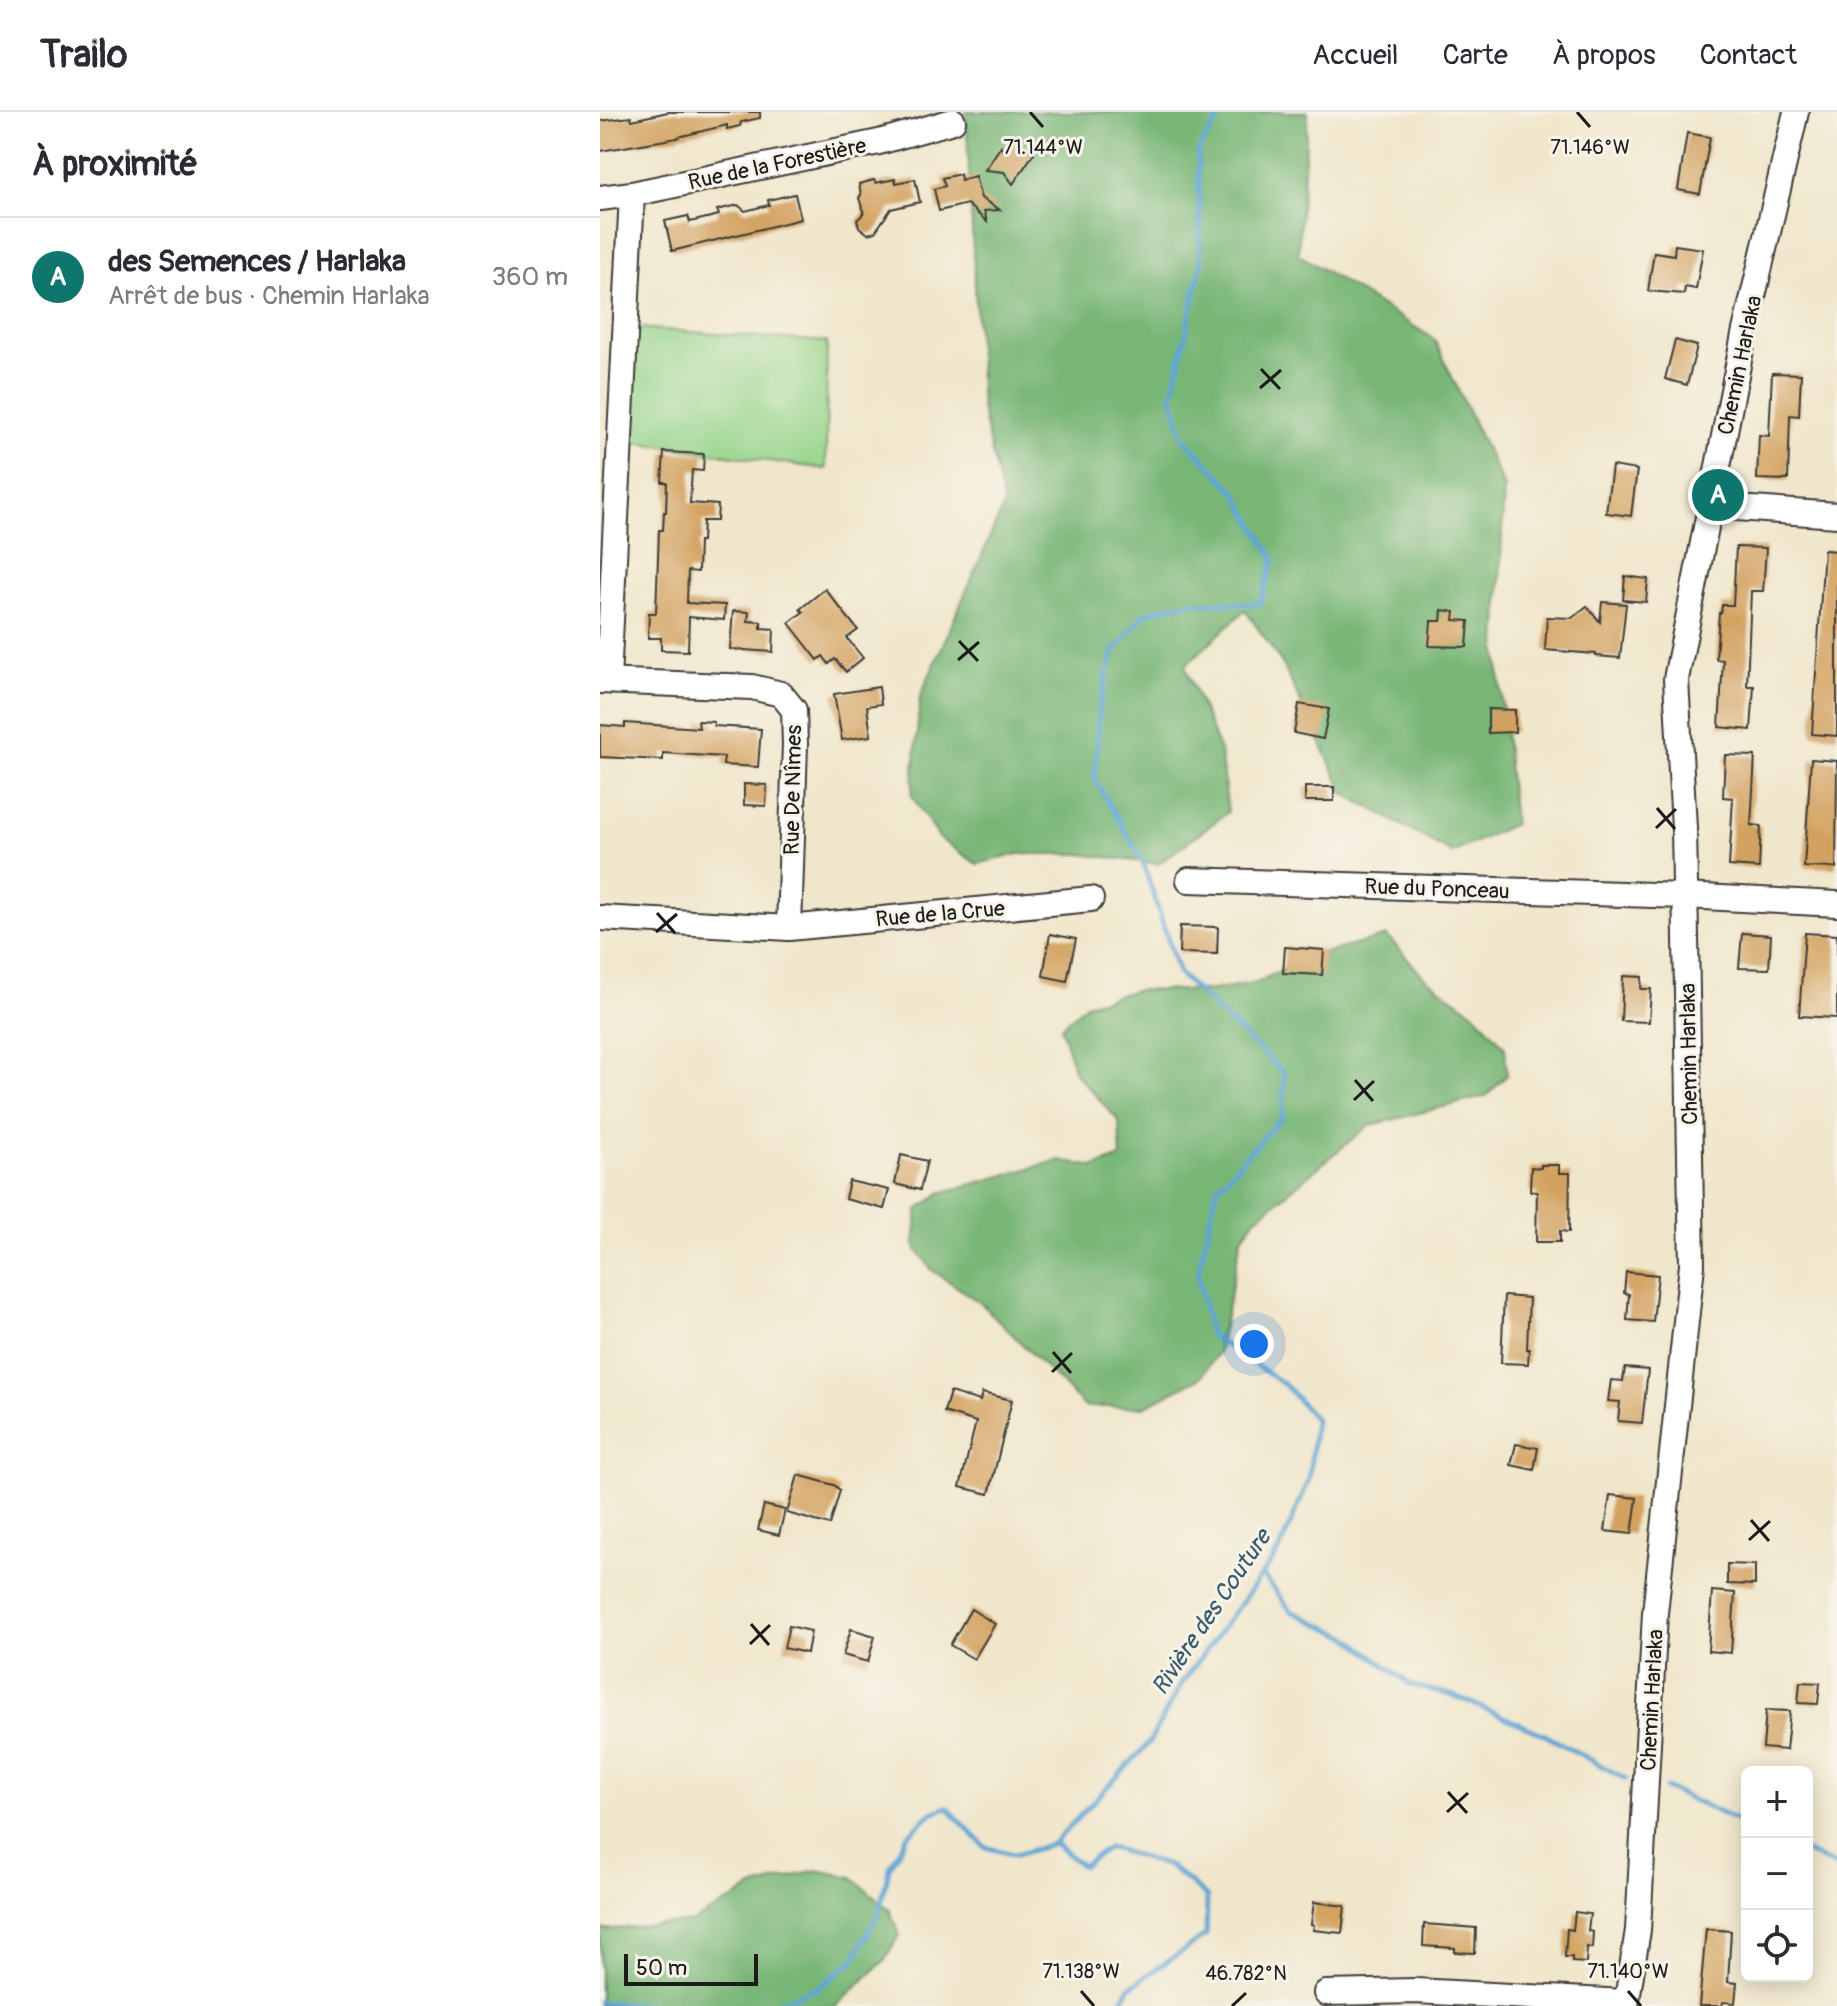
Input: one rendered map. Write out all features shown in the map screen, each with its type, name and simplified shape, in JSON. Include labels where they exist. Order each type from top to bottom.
[{"type":"street","name":"Chemin Harlaka","points":[[1626,2004],[1638,1930],[1655,1613],[1692,1265],[1684,828],[1676,679],[1744,335],[1796,112]]},
{"type":"street","name":"Rue de la Forestière","points":[[600,198],[879,142],[953,121]]},
{"type":"street","points":[[604,681],[632,194]]},
{"type":"street","points":[[1709,506],[1837,515]]},
{"type":"street","name":"Rue De Nîmes","points":[[604,681],[752,687],[781,694],[794,710],[789,928]]},
{"type":"street","name":"Rue du Ponceau","points":[[1189,880],[1837,904]]},
{"type":"street","name":"Rue de la Crue","points":[[600,918],[789,928],[1091,899]]},
{"type":"street","points":[[1326,1993],[1415,1991],[1626,2004]]},
{"type":"green space","points":[[966,112],[1308,112],[1298,254],[1434,339],[1504,487],[1497,650],[1514,824],[1452,853],[1345,794],[1282,663],[1245,610],[1185,666],[1220,751],[1228,812],[1158,864],[1081,854],[1019,854],[977,864],[940,839],[912,796],[920,697],[1004,505],[981,407]]},
{"type":"green space","points":[[625,327],[827,342],[826,469],[620,440]]},
{"type":"green space","points":[[1387,936],[1425,978],[1475,1013],[1505,1047],[1507,1075],[1486,1096],[1368,1126],[1256,1219],[1241,1239],[1219,1351],[1200,1378],[1144,1407],[1085,1407],[982,1304],[932,1270],[914,1245],[918,1210],[940,1193],[1060,1160],[1094,1167],[1121,1157],[1119,1121],[1075,1073],[1061,1027],[1086,1004],[1137,990],[1213,990],[1258,982],[1303,959]]},
{"type":"green space","points":[[816,1870],[852,1877],[890,1910],[899,1935],[884,1961],[836,2006],[600,2006],[600,1930],[692,1922],[755,1887]]},
{"type":"building","points":[[668,112],[760,112],[760,118],[727,129],[727,125],[678,138],[600,151],[600,121],[631,117],[632,120]]},
{"type":"building","points":[[1687,133],[1710,137],[1700,194],[1678,190]]},
{"type":"building","points":[[1011,138],[1034,153],[1013,184],[1004,172],[985,170],[1001,146],[1002,150]]},
{"type":"building","points":[[960,174],[961,180],[975,176],[981,198],[1000,210],[984,211],[987,222],[967,204],[939,211],[934,189],[945,186],[942,178]]},
{"type":"building","points":[[895,179],[896,183],[915,179],[920,202],[891,209],[875,232],[868,234],[859,227],[857,220],[864,213],[859,184]]},
{"type":"building","points":[[795,194],[801,219],[672,251],[665,221],[688,216],[690,222],[719,215],[717,210],[738,205],[745,211],[769,205],[768,200]]},
{"type":"building","points":[[1675,245],[1703,249],[1696,289],[1685,287],[1684,294],[1648,291],[1654,252],[1674,255]]},
{"type":"building","points":[[1675,340],[1697,346],[1687,385],[1665,379]]},
{"type":"building","points":[[1772,373],[1801,374],[1799,416],[1790,415],[1788,480],[1757,479],[1759,435],[1769,436]]},
{"type":"building","points":[[664,452],[704,454],[703,471],[692,470],[690,503],[718,505],[717,521],[703,521],[698,572],[688,571],[687,603],[725,605],[724,620],[689,617],[688,651],[661,650],[661,638],[648,638],[649,613],[656,613],[659,530],[663,530],[666,512],[667,482],[662,482]]},
{"type":"building","points":[[1612,466],[1637,470],[1631,516],[1606,513]]},
{"type":"building","points":[[1736,547],[1766,548],[1763,591],[1751,591],[1747,686],[1754,686],[1751,730],[1719,727],[1723,660],[1716,659],[1719,613],[1722,605],[1733,605]]},
{"type":"building","points":[[1824,550],[1837,551],[1837,736],[1812,734]]},
{"type":"building","points":[[1625,576],[1648,579],[1646,602],[1623,600]]},
{"type":"building","points":[[825,589],[858,630],[847,638],[863,658],[846,672],[835,659],[829,664],[823,656],[818,660],[789,623],[803,612],[800,609]]},
{"type":"building","points":[[1602,602],[1626,604],[1620,658],[1545,650],[1547,617],[1572,618],[1587,606],[1600,622]]},
{"type":"building","points":[[1442,610],[1455,612],[1454,620],[1469,621],[1467,647],[1429,646],[1431,621],[1441,621]]},
{"type":"building","points":[[733,611],[749,612],[748,621],[761,622],[761,628],[774,629],[773,652],[730,649]]},
{"type":"building","points":[[879,687],[881,704],[867,706],[871,736],[842,740],[834,694]]},
{"type":"building","points":[[1299,704],[1329,709],[1323,739],[1294,733]]},
{"type":"building","points":[[1488,709],[1515,710],[1515,732],[1488,733]]},
{"type":"building","points":[[698,721],[714,722],[714,726],[761,729],[758,767],[723,765],[724,757],[663,753],[663,760],[600,757],[600,725],[625,727],[625,723],[699,728]]},
{"type":"building","points":[[1725,755],[1755,756],[1751,825],[1761,826],[1759,868],[1729,866],[1733,798],[1723,797]]},
{"type":"building","points":[[1811,759],[1837,761],[1836,868],[1804,867]]},
{"type":"building","points":[[744,784],[767,785],[766,806],[744,805]]},
{"type":"building","points":[[1305,787],[1334,787],[1334,801],[1305,801]]},
{"type":"building","points":[[1180,926],[1218,927],[1217,954],[1179,953]]},
{"type":"building","points":[[1742,933],[1771,935],[1769,969],[1739,968]]},
{"type":"building","points":[[1805,933],[1837,935],[1837,1018],[1799,1016]]},
{"type":"building","points":[[1050,934],[1076,939],[1067,981],[1043,976]]},
{"type":"building","points":[[1285,947],[1324,950],[1322,975],[1283,973]]},
{"type":"building","points":[[1623,976],[1642,977],[1641,989],[1651,989],[1649,1022],[1621,1021]]},
{"type":"building","points":[[901,1155],[927,1161],[920,1190],[895,1184]]},
{"type":"building","points":[[1541,1165],[1559,1165],[1559,1173],[1570,1173],[1569,1232],[1560,1231],[1560,1242],[1536,1242],[1537,1192],[1530,1191],[1531,1167],[1541,1168]]},
{"type":"building","points":[[849,1181],[889,1190],[884,1209],[845,1199]]},
{"type":"building","points":[[1626,1272],[1658,1275],[1653,1322],[1627,1320],[1629,1294],[1624,1293]]},
{"type":"building","points":[[1504,1296],[1529,1298],[1528,1364],[1501,1363]]},
{"type":"building","points":[[1625,1368],[1648,1370],[1642,1423],[1618,1421],[1620,1402],[1608,1401],[1611,1380],[1623,1381]]},
{"type":"building","points":[[950,1392],[980,1401],[982,1393],[1012,1400],[989,1494],[960,1487],[976,1422],[944,1412]]},
{"type":"building","points":[[1516,1444],[1538,1448],[1534,1470],[1511,1465]]},
{"type":"building","points":[[798,1475],[834,1485],[840,1490],[830,1525],[787,1513]]},
{"type":"building","points":[[1610,1495],[1637,1498],[1632,1534],[1605,1531]]},
{"type":"building","points":[[764,1505],[785,1510],[779,1535],[758,1530]]},
{"type":"building","points":[[1727,1564],[1755,1565],[1755,1585],[1727,1584]]},
{"type":"building","points":[[1712,1591],[1735,1593],[1731,1653],[1708,1651]]},
{"type":"building","points":[[971,1609],[995,1624],[974,1659],[950,1645]]},
{"type":"building","points":[[789,1626],[811,1631],[807,1653],[784,1648]]},
{"type":"building","points":[[851,1629],[875,1636],[868,1662],[843,1655]]},
{"type":"building","points":[[1800,1682],[1820,1683],[1818,1704],[1798,1703]]},
{"type":"building","points":[[1766,1710],[1790,1711],[1786,1750],[1763,1748]]},
{"type":"building","points":[[1314,1902],[1345,1906],[1342,1933],[1313,1930]]},
{"type":"building","points":[[1575,1912],[1590,1914],[1588,1931],[1593,1932],[1592,1948],[1587,1947],[1586,1963],[1572,1962],[1572,1957],[1565,1957],[1567,1929],[1573,1930]]},
{"type":"building","points":[[1424,1924],[1476,1928],[1475,1953],[1423,1946]]},
{"type":"building","points":[[1706,1929],[1731,1931],[1728,1982],[1737,1983],[1735,2003],[1699,2006]]},
{"type":"waterway","name":"Rivière des Couture","points":[[769,2006],[820,1987],[853,1961],[879,1912],[889,1869],[907,1836],[930,1814],[947,1807],[985,1847],[1016,1855],[1054,1843],[1149,1743],[1182,1683],[1279,1551],[1309,1480],[1315,1419],[1285,1385],[1210,1335],[1198,1274],[1217,1188],[1283,1116],[1284,1073],[1179,974],[1142,859],[1095,780],[1099,706],[1113,653],[1145,613],[1189,602],[1260,604],[1274,559],[1235,492],[1184,438],[1172,397],[1201,265],[1198,151],[1223,112]]},
{"type":"waterway","points":[[1262,1574],[1291,1611],[1348,1637],[1411,1685],[1455,1696],[1545,1735],[1626,1779]]},
{"type":"waterway","points":[[1666,1788],[1741,1822]]},
{"type":"waterway","points":[[1054,1843],[1082,1866],[1109,1847],[1171,1867],[1207,1897],[1206,1935],[1130,1987],[1118,2006]]},
{"type":"waterway","points":[[1813,1856],[1837,1866]]},
{"type":"waterway","name":"Rivière des Couture","points":[[600,2002],[665,2006]]},
{"type":"place","name":"des Semences / Harlaka","points":[[1718,495]]}]
